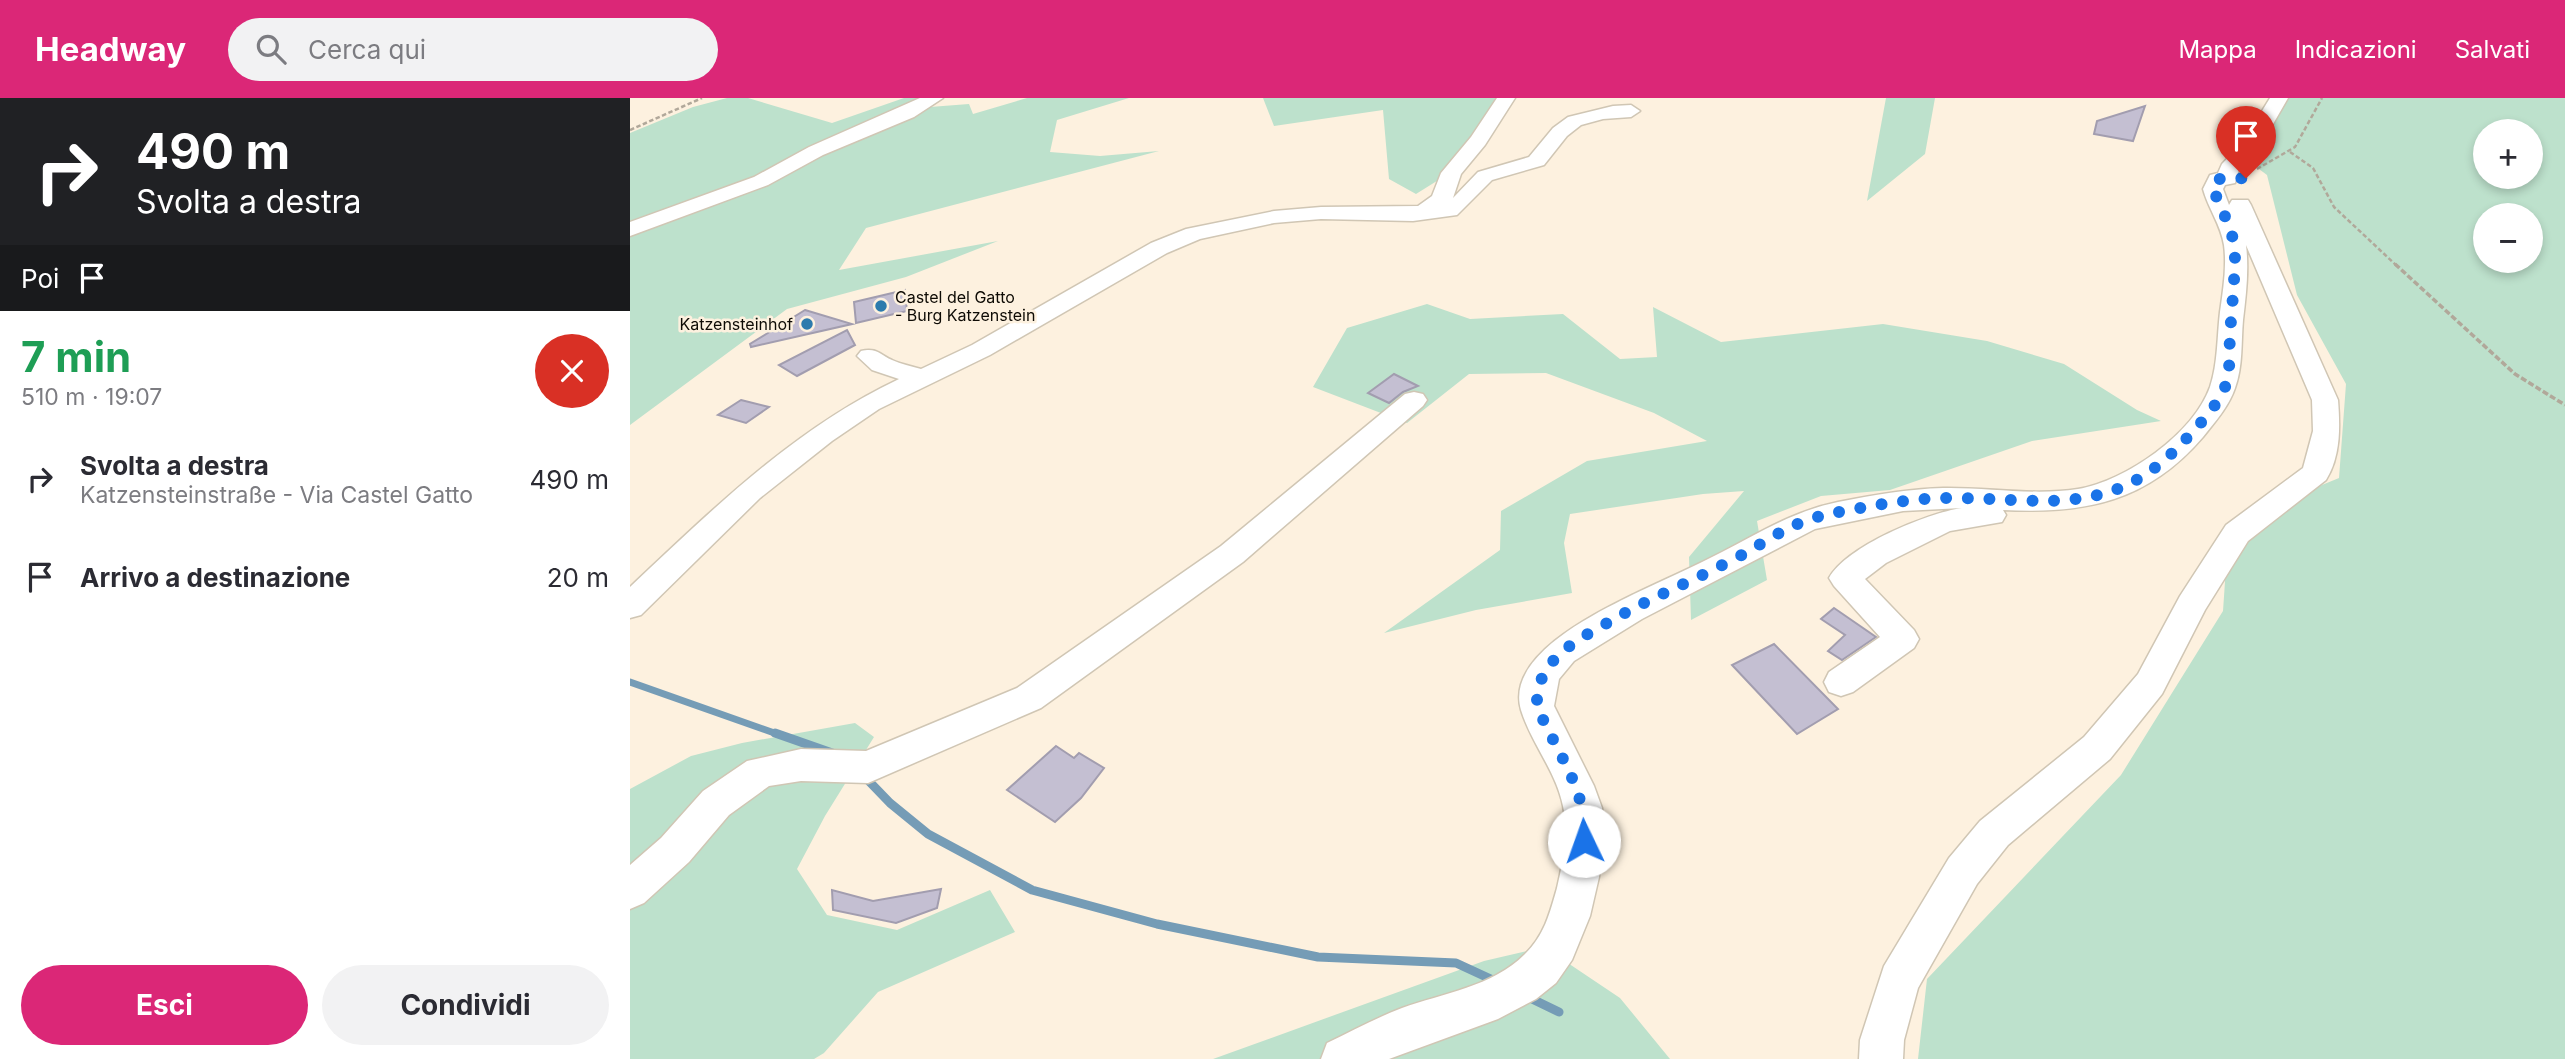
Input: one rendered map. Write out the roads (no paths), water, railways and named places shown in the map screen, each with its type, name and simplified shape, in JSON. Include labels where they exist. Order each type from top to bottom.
[{"type":"street","points":[[630,229],[761,181],[816,151],[907,113],[934,98]]},
{"type":"street","points":[[1426,211],[1442,198],[1444,181],[1476,144],[1506,98]]},
{"type":"street","points":[[1881,1059],[1882,1040],[1899,981],[1963,871],[1994,833],[2097,748],[2150,684],[2191,605],[2237,533],[2316,474],[2327,431],[2325,400],[2228,179],[2229,168],[2251,145],[2279,98]]},
{"type":"street","points":[[630,606],[760,483],[822,435],[870,403],[981,351],[1159,248],[1194,234],[1274,217],[1321,213],[1396,216],[1426,211],[1447,213],[1488,174],[1530,165],[1542,157],[1562,129],[1604,113],[1631,111]]},
{"type":"street","points":[[1343,1059],[1402,1030],[1504,996],[1533,978],[1565,931],[1576,893],[1586,826],[1580,798],[1537,706],[1536,692],[1546,668],[1564,649],[1624,614],[1741,556],[1782,530],[1809,518],[1920,500],[2014,502],[2080,499],[2099,496],[2137,481],[2164,462],[2216,403],[2227,378],[2235,250],[2231,230],[2213,189],[2217,179],[2228,179]]},
{"type":"street","points":[[870,356],[881,365],[923,378]]},
{"type":"street","points":[[630,890],[674,850],[716,803],[760,772],[801,765],[868,767],[1029,698],[1232,554],[1366,438],[1415,400]]},
{"type":"street","points":[[1841,682],[1902,639],[1846,578],[1875,555],[1944,521],[1993,515],[2014,502]]},
{"type":"waterway","points":[[630,682],[780,735]]},
{"type":"waterway","points":[[775,733],[835,754]]},
{"type":"waterway","points":[[863,775],[890,803],[928,834],[1032,890],[1157,924],[1318,957],[1456,963],[1495,981]]},
{"type":"waterway","points":[[1528,997],[1559,1012]]},
{"type":"place","name":"Castel del Gatto - Burg Katzenstein","points":[[881,306]]},
{"type":"place","name":"Katzensteinhof","points":[[807,324]]}]
